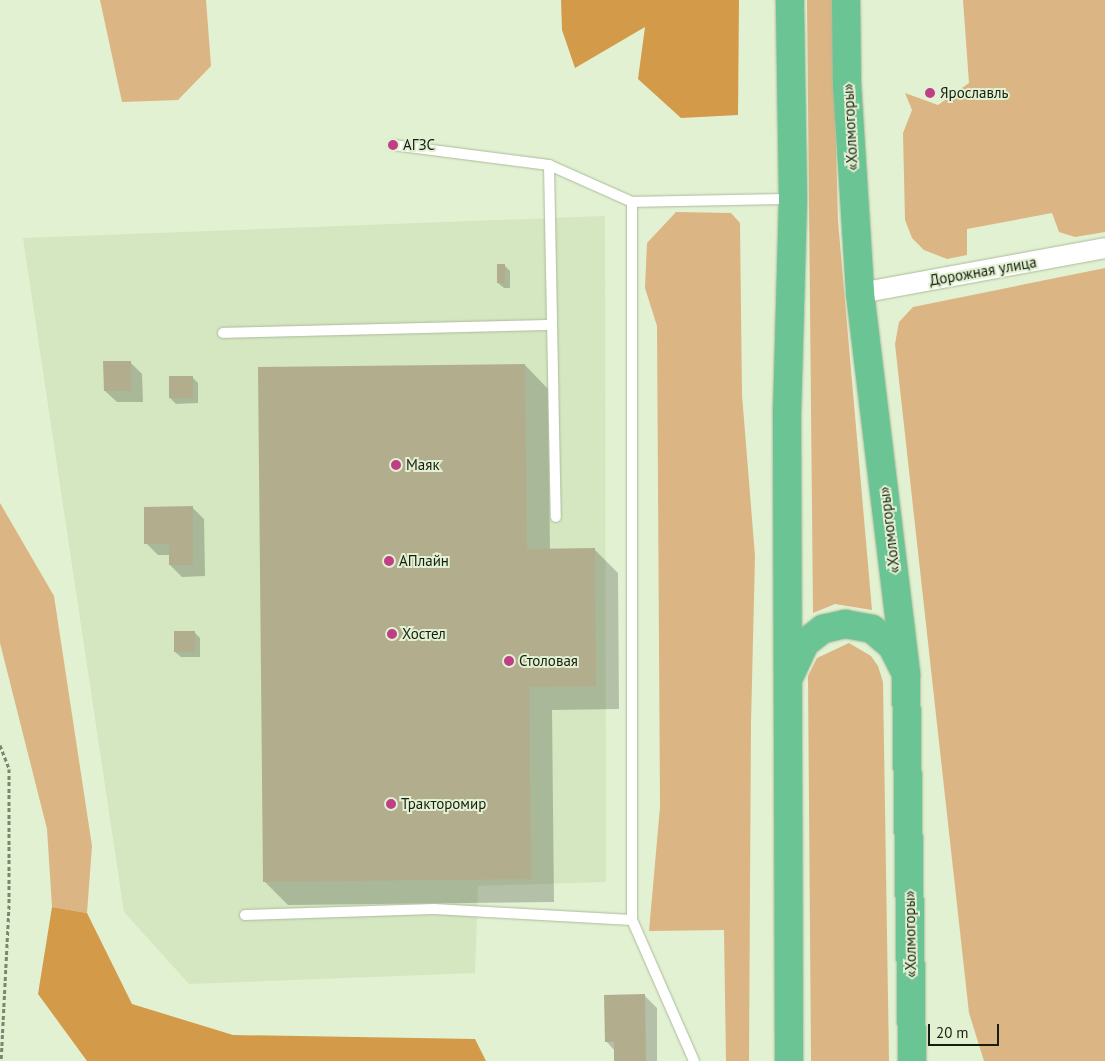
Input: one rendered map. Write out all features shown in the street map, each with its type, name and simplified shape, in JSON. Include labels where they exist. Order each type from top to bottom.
[{"type":"highway","points":[[789,1061],[786,688],[787,414],[793,199],[790,0]]},
{"type":"highway","name":"«Холмогоры»","points":[[846,0],[847,84],[860,293],[906,674],[912,1061]]},
{"type":"highway","points":[[786,688],[793,664],[805,643],[823,629],[845,624],[872,629],[892,646],[906,674]]},
{"type":"highway","points":[[911,1014],[925,1061]]},
{"type":"street","name":"Дорожная улица","points":[[860,293],[1105,248]]},
{"type":"lane","points":[[392,145],[549,165],[632,202],[793,199]]},
{"type":"lane","points":[[549,165],[556,517]]},
{"type":"lane","points":[[632,202],[632,920],[694,1061]]},
{"type":"lane","points":[[223,333],[552,325]]},
{"type":"lane","points":[[245,915],[434,909],[632,920]]},
{"type":"path","points":[[0,745],[9,769],[9,905],[1,1061]]},
{"type":"shaded area","points":[[100,0],[206,0],[211,66],[178,100],[122,102]]},
{"type":"shaded area","points":[[561,0],[739,0],[738,115],[681,118],[638,79],[645,27],[575,68],[562,30]]},
{"type":"shaded area","points":[[807,0],[832,0],[838,221],[872,610],[835,604],[813,613]]},
{"type":"shaded area","points":[[963,0],[1105,0],[1105,232],[1075,237],[1059,232],[1052,213],[967,229],[967,255],[947,259],[924,250],[912,238],[905,220],[903,133],[912,110],[905,93],[938,105],[969,83]]},
{"type":"shaded area","points":[[676,212],[731,213],[740,223],[742,395],[755,556],[751,723],[749,1061],[726,1061],[724,930],[649,931],[660,807],[657,326],[645,288],[647,243]]},
{"type":"shaded area","points":[[605,216],[606,882],[478,886],[475,973],[189,984],[124,912],[23,238]]},
{"type":"shaded area","points":[[1105,268],[1105,1061],[984,1061],[969,1013],[895,344],[899,322],[913,307]]},
{"type":"shaded area","points":[[0,503],[54,596],[92,846],[87,913],[52,907],[47,829],[0,643]]},
{"type":"shaded area","points":[[849,643],[871,656],[878,666],[883,682],[889,1061],[811,1061],[808,676],[817,658]]},
{"type":"shaded area","points":[[52,907],[87,913],[132,1004],[233,1035],[475,1039],[486,1061],[87,1061],[38,994]]},
{"type":"building","points":[[497,264],[505,264],[505,283],[497,283]]},
{"type":"building","points":[[103,361],[131,361],[131,391],[104,391]]},
{"type":"building","points":[[525,364],[527,549],[595,548],[596,686],[529,687],[531,879],[263,882],[258,367]]},
{"type":"building","points":[[169,376],[193,376],[193,398],[169,398]]},
{"type":"building","points":[[193,506],[193,565],[169,565],[169,544],[144,544],[144,507]]},
{"type":"building","points":[[174,631],[195,631],[195,652],[174,652]]},
{"type":"building","points":[[645,994],[646,1061],[614,1061],[614,1042],[605,1042],[604,995]]},
{"type":"place","name":"Ярославль","points":[[930,93]]},
{"type":"place","name":"АГЗС","points":[[393,145]]},
{"type":"place","name":"Маяк","points":[[396,465]]},
{"type":"place","name":"АПлайн","points":[[389,561]]},
{"type":"place","name":"Хостел","points":[[392,634]]},
{"type":"place","name":"Столовая","points":[[509,661]]},
{"type":"place","name":"Тракторомир","points":[[391,804]]}]
